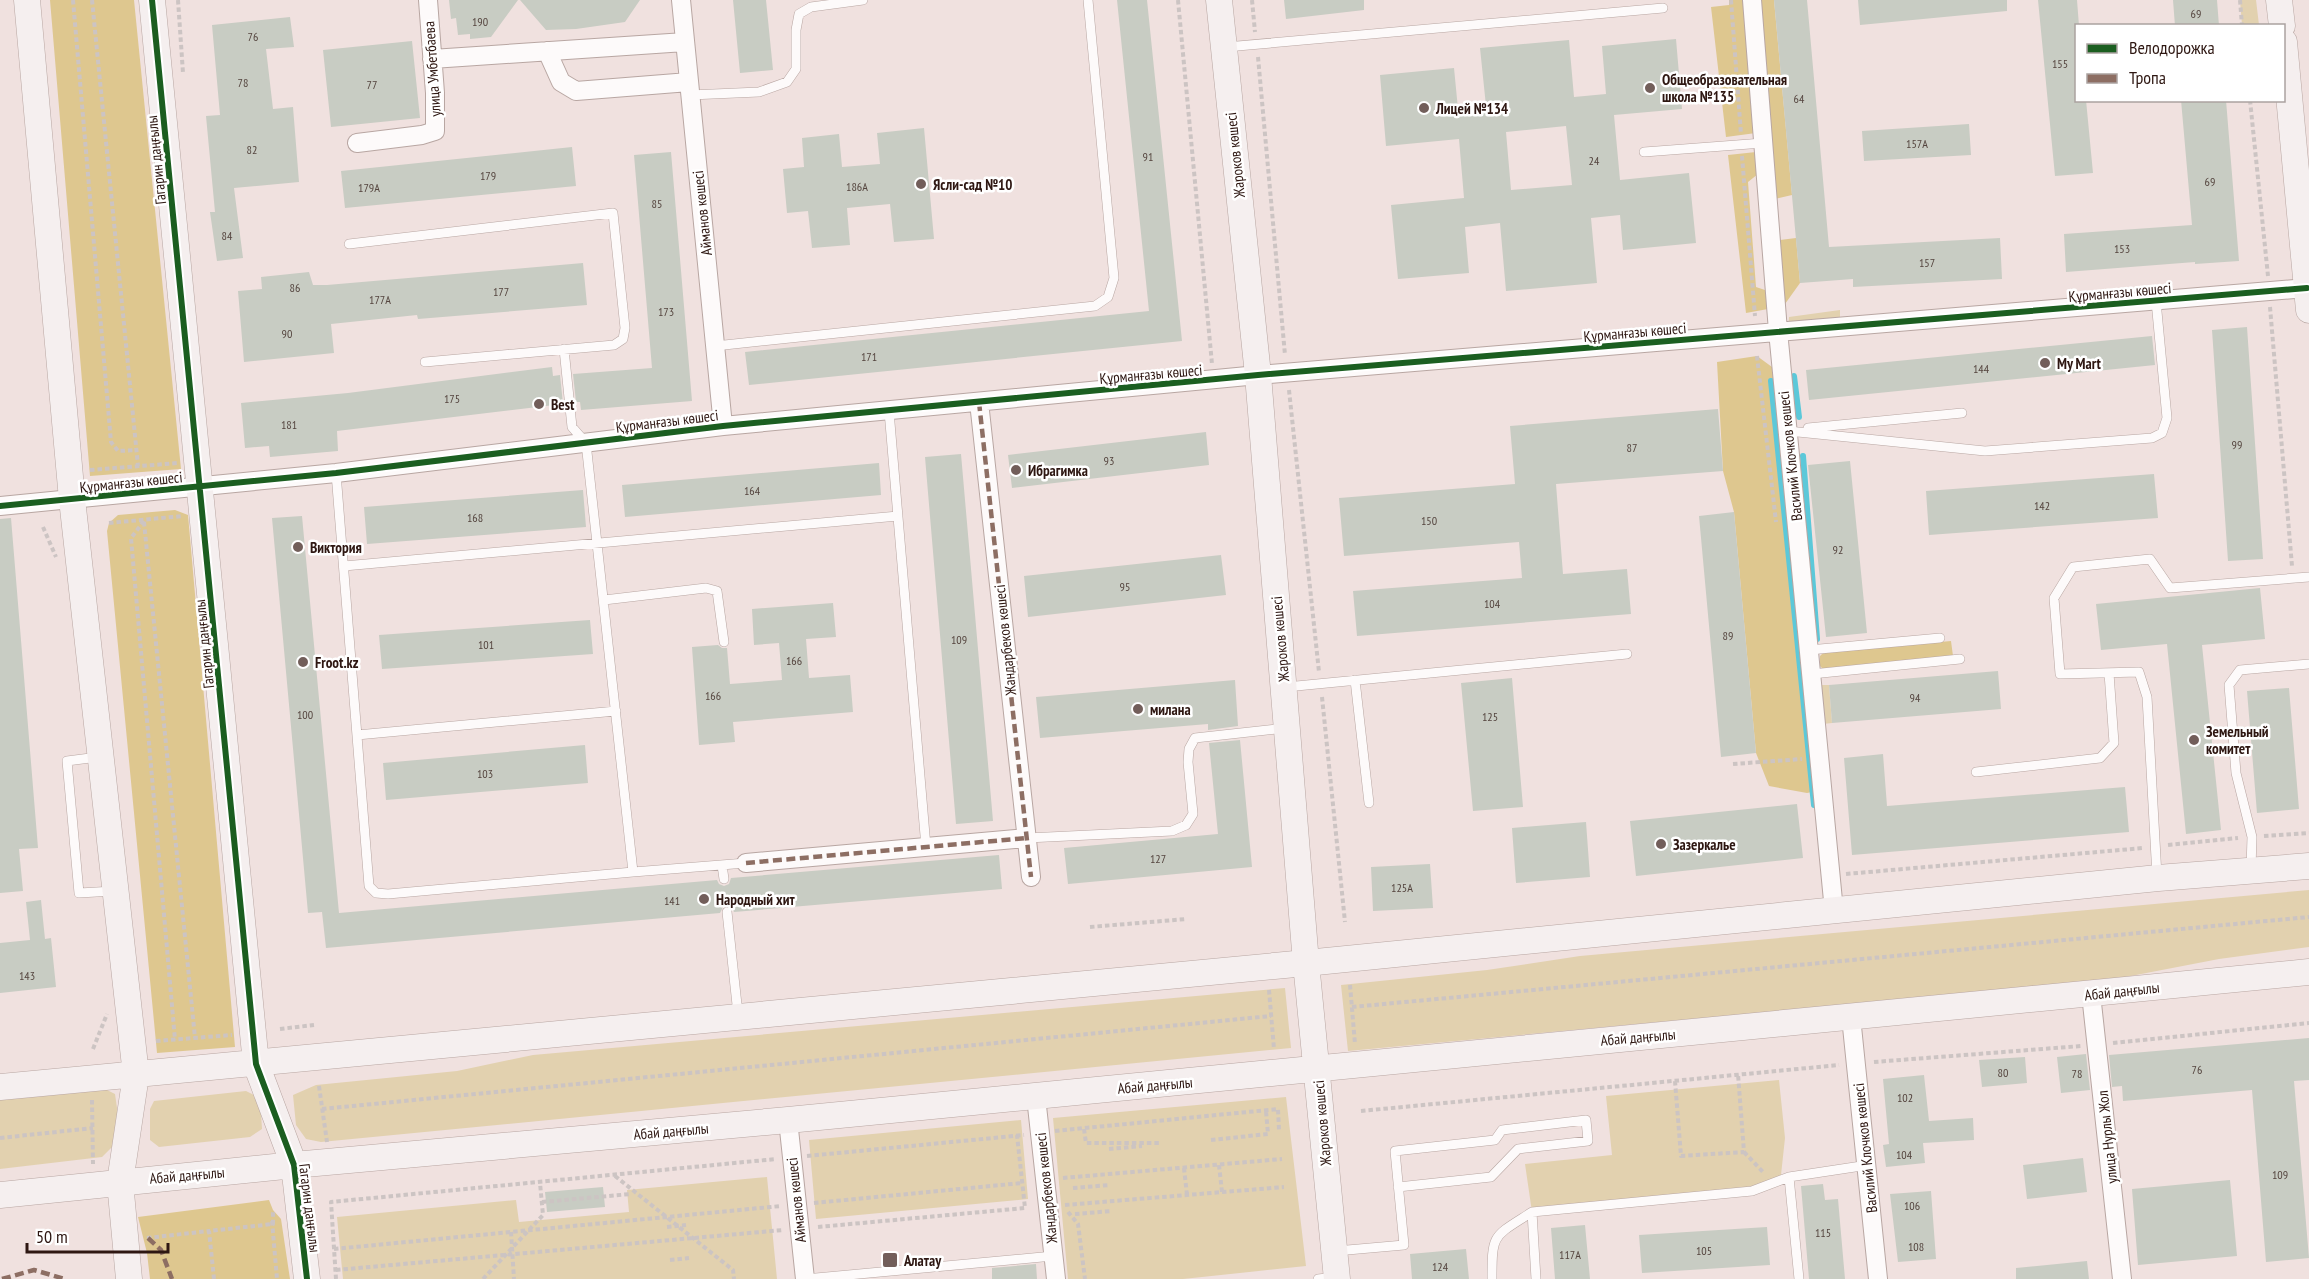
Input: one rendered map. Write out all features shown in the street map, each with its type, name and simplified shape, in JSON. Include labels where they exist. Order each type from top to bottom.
[{"type":"main road","points":[[27,0],[72,500],[136,1075],[120,1182],[129,1279]]},
{"type":"main road","name":"Гагарин даңғылы","points":[[152,0],[256,1064],[294,1165],[307,1279]]},
{"type":"main road","name":"Жароков көшесі","points":[[1219,0],[1258,375],[1306,963],[1334,1251],[1330,1278]]},
{"type":"main road","points":[[2279,0],[2282,24]]},
{"type":"main road","points":[[2285,62],[2308,295]]},
{"type":"main road","points":[[0,1087],[1306,963],[2158,878],[2309,866]]},
{"type":"main road","name":"Абай даңғылы","points":[[0,1195],[294,1165],[1317,1070],[2309,972]]},
{"type":"street","name":"улица Умбетбаева","points":[[357,143],[422,135],[435,131],[435,93],[428,0]]},
{"type":"street","name":"Айманов көшесі","points":[[681,0],[723,426]]},
{"type":"street","name":"Василий Клочков көшесі","points":[[1752,0],[1778,325],[1834,910]]},
{"type":"street","points":[[432,58],[685,42]]},
{"type":"street","points":[[547,51],[561,82],[576,91],[690,88]]},
{"type":"street","name":"Құрманғазы көшесі","points":[[0,506],[336,473],[723,426],[1287,374],[1778,325],[2156,301],[2269,291],[2308,295]]},
{"type":"street","name":"Жандарбеков көшесі","points":[[979,402],[1031,877]]},
{"type":"street","points":[[746,863],[1027,838]]},
{"type":"street","name":"улица Нурлы Жол","points":[[2091,994],[2122,1279]]},
{"type":"street","name":"Василий Клочков көшесі","points":[[1851,1017],[1878,1279]]},
{"type":"street","name":"Жандарбеков көшесі","points":[[1036,1096],[1056,1279]]},
{"type":"street","name":"Айманов көшесі","points":[[788,1120],[805,1279]]},
{"type":"lane","points":[[690,88],[759,92],[787,82],[796,69],[796,30],[799,14],[811,7],[863,0]]},
{"type":"lane","points":[[716,346],[1095,306],[1108,297],[1114,278],[1088,0]]},
{"type":"lane","points":[[1224,47],[1663,8]]},
{"type":"lane","points":[[1644,152],[1763,143]]},
{"type":"lane","points":[[349,244],[613,213],[626,328],[623,339],[614,345],[425,362]]},
{"type":"lane","points":[[1788,430],[1985,451],[2152,438],[2162,433],[2167,418],[2156,301]]},
{"type":"lane","points":[[564,349],[572,427],[586,443],[633,872]]},
{"type":"lane","points":[[889,411],[927,847]]},
{"type":"lane","points":[[1788,430],[1962,413]]},
{"type":"lane","points":[[336,473],[369,886],[376,893],[388,894],[746,863]]},
{"type":"lane","points":[[344,566],[898,516]]},
{"type":"lane","points":[[2158,878],[2147,696],[2139,672],[2060,674],[2054,598],[2073,567],[2150,559],[2170,588],[2309,577]]},
{"type":"lane","points":[[604,600],[706,588],[717,591],[724,642]]},
{"type":"lane","points":[[1809,650],[1940,638]]},
{"type":"lane","points":[[1284,687],[1627,654]]},
{"type":"lane","points":[[1812,674],[1960,659]]},
{"type":"lane","points":[[2252,871],[2252,837],[2236,773],[2229,685],[2240,670],[2309,664]]},
{"type":"lane","points":[[1976,772],[2100,758],[2114,743],[2109,673]]},
{"type":"lane","points":[[1355,680],[1369,803]]},
{"type":"lane","points":[[357,735],[616,711]]},
{"type":"lane","points":[[1027,838],[1172,831],[1186,825],[1193,814],[1188,762],[1189,749],[1195,738],[1287,728]]},
{"type":"lane","points":[[101,757],[67,761],[79,893],[115,891]]},
{"type":"lane","points":[[722,865],[724,879]]},
{"type":"lane","points":[[727,912],[738,1018]]},
{"type":"lane","points":[[1334,1251],[1404,1245],[1398,1187],[1395,1151],[1495,1140],[1502,1130],[1586,1120],[1588,1141],[1518,1149],[1491,1178],[1398,1187]]},
{"type":"lane","points":[[1492,1279],[1492,1247],[1496,1238],[1503,1230],[1532,1212],[1752,1191],[1789,1177],[1868,1165]]},
{"type":"lane","points":[[1789,1177],[1799,1279]]},
{"type":"lane","points":[[1532,1212],[1536,1279]]},
{"type":"lane","points":[[805,1279],[1053,1256]]},
{"type":"path","points":[[73,0],[111,442],[118,451],[136,450]]},
{"type":"path","points":[[92,0],[138,466]]},
{"type":"path","points":[[1179,0],[1214,380]]},
{"type":"path","points":[[1252,0],[1287,374],[1345,922]]},
{"type":"path","points":[[1731,0],[1755,321],[1778,325]]},
{"type":"path","points":[[2240,0],[2242,24]]},
{"type":"path","points":[[2250,102],[2268,272],[2293,579]]},
{"type":"path","points":[[2256,273],[2268,272]]},
{"type":"path","points":[[89,471],[181,463]]},
{"type":"path","points":[[109,523],[188,515]]},
{"type":"path","points":[[144,521],[195,1038]]},
{"type":"path","points":[[144,521],[131,538],[175,1040]]},
{"type":"path","points":[[1734,764],[1803,759]]},
{"type":"path","points":[[1845,874],[1976,860],[2309,833]]},
{"type":"path","points":[[1352,1008],[2309,917]]},
{"type":"path","points":[[1090,927],[1186,919]]},
{"type":"path","points":[[1350,984],[1356,1051]]},
{"type":"path","points":[[1269,990],[1274,1049]]},
{"type":"path","points":[[322,1108],[1271,1016]]},
{"type":"path","points":[[1361,1111],[1856,1063],[2097,1045],[2309,1023]]},
{"type":"path","points":[[280,1029],[314,1025]]},
{"type":"path","points":[[156,1041],[232,1035]]},
{"type":"path","points":[[1738,1074],[1744,1152],[1773,1183]]},
{"type":"path","points":[[1675,1080],[1681,1156],[1744,1152]]},
{"type":"path","points":[[320,1086],[327,1146]]},
{"type":"path","points":[[92,1096],[93,1164]]},
{"type":"path","points":[[336,1279],[331,1202],[615,1176],[1278,1109],[1280,1130]]},
{"type":"path","points":[[1211,1140],[1268,1134],[1266,1111]]},
{"type":"path","points":[[0,1138],[93,1128]]},
{"type":"path","points":[[1084,1129],[1086,1143],[1161,1143],[1108,1149]]},
{"type":"path","points":[[813,1227],[1024,1208],[1017,1135]]},
{"type":"path","points":[[1059,1179],[1282,1159]]},
{"type":"path","points":[[1219,1165],[1222,1192]]},
{"type":"path","points":[[1184,1168],[1186,1195]]},
{"type":"path","points":[[615,1176],[733,1270],[734,1279]]},
{"type":"path","points":[[483,1279],[512,1251],[543,1215],[540,1183]]},
{"type":"path","points":[[810,1203],[1022,1183]]},
{"type":"path","points":[[1073,1188],[1110,1185]]},
{"type":"path","points":[[1085,1279],[1078,1224],[1061,1205],[1284,1187]]},
{"type":"path","points":[[542,1202],[631,1194]]},
{"type":"path","points":[[334,1249],[782,1206]]},
{"type":"path","points":[[273,1210],[277,1279]]},
{"type":"path","points":[[1075,1214],[1112,1210]]},
{"type":"path","points":[[272,1218],[273,1224]]},
{"type":"path","points":[[142,1239],[273,1224]]},
{"type":"path","points":[[667,1227],[686,1225]]},
{"type":"path","points":[[512,1251],[784,1230]]},
{"type":"path","points":[[208,1231],[214,1279]]},
{"type":"path","points":[[511,1232],[514,1279]]},
{"type":"path","points":[[336,1270],[506,1255]]},
{"type":"path","points":[[670,1260],[689,1258]]},
{"type":"shaded area","points":[[50,0],[134,0],[181,469],[90,476]]},
{"type":"shaded area","points":[[1729,0],[1746,0],[1756,133],[1726,137],[1711,7],[1729,5]]},
{"type":"shaded area","points":[[1758,0],[1774,0],[1792,195],[1775,199]]},
{"type":"shaded area","points":[[2240,0],[2256,0],[2259,24],[2242,24]]},
{"type":"shaded area","points":[[1756,152],[1758,174],[1748,182],[1756,287],[1765,290],[1768,309],[1746,313],[1728,155]]},
{"type":"shaded area","points":[[1796,238],[1800,283],[1785,304],[1780,240]]},
{"type":"shaded area","points":[[1840,310],[1840,326],[1788,331],[1789,317]]},
{"type":"shaded area","points":[[1757,356],[1772,367],[1817,791],[1807,793],[1769,786],[1756,753],[1734,512],[1723,471],[1717,362]]},
{"type":"shaded area","points":[[175,510],[188,515],[235,1047],[157,1053],[107,531],[109,523],[118,515]]},
{"type":"shaded area","points":[[1951,641],[1953,656],[1823,669],[1820,666],[1820,656],[1823,653]]},
{"type":"shaded area","points":[[1819,685],[1829,685],[1832,723],[1823,724]]},
{"type":"shaded area","points":[[2309,890],[2309,947],[2219,959],[2110,980],[1348,1051],[1341,985],[1487,970],[1580,956]]},
{"type":"shaded area","points":[[1285,988],[1291,1048],[321,1142],[306,1139],[296,1125],[293,1095],[316,1085],[457,1071],[533,1055]]},
{"type":"shaded area","points":[[1779,1080],[1785,1138],[1781,1175],[1752,1191],[1532,1212],[1525,1164],[1612,1155],[1606,1096]]},
{"type":"shaded area","points":[[105,1089],[115,1094],[118,1115],[113,1146],[102,1157],[0,1169],[0,1100]]},
{"type":"shaded area","points":[[246,1091],[260,1098],[262,1129],[250,1137],[159,1147],[150,1140],[150,1109],[154,1101]]},
{"type":"shaded area","points":[[1286,1097],[1306,1266],[1183,1279],[1068,1279],[1053,1118]]},
{"type":"shaded area","points":[[1021,1120],[1028,1199],[816,1219],[809,1140]]},
{"type":"shaded area","points":[[767,1177],[777,1279],[343,1279],[337,1217],[516,1200],[519,1222],[629,1212],[627,1190]]},
{"type":"shaded area","points":[[269,1200],[273,1210],[281,1219],[290,1279],[150,1279],[147,1253],[138,1217]]},
{"type":"building","points":[[449,0],[518,0],[491,37],[470,39],[470,34],[458,35],[456,18],[451,19]]},
{"type":"building","points":[[520,0],[640,0],[625,22],[576,29],[546,30]]},
{"type":"building","points":[[733,0],[766,0],[773,70],[740,73]]},
{"type":"building","points":[[1117,0],[1147,0],[1182,341],[749,385],[745,352],[1149,311]]},
{"type":"building","points":[[1284,0],[1364,0],[1364,10],[1286,19]]},
{"type":"building","points":[[1774,0],[1807,0],[1829,247],[2000,238],[2002,279],[1853,287],[1853,279],[1800,283]]},
{"type":"building","points":[[1858,0],[2007,0],[2007,11],[1860,25]]},
{"type":"building","points":[[2038,0],[2077,0],[2079,24],[2075,24],[2075,102],[2086,102],[2093,173],[2055,176]]},
{"type":"building","points":[[2173,0],[2217,0],[2219,24],[2175,24]]},
{"type":"building","points":[[290,17],[294,47],[266,49],[273,109],[293,107],[299,182],[234,188],[243,258],[217,261],[210,212],[215,212],[206,116],[220,115],[212,25]]},
{"type":"building","points":[[1676,39],[1682,109],[1614,115],[1620,180],[1689,173],[1696,243],[1623,250],[1620,215],[1591,218],[1597,283],[1506,291],[1500,223],[1465,227],[1469,273],[1398,279],[1391,205],[1464,198],[1459,139],[1386,146],[1380,75],[1454,68],[1458,109],[1486,106],[1480,48],[1569,40],[1574,97],[1606,94],[1602,46]],"holes":[[[1566,126],[1572,185],[1511,190],[1506,132]]]},
{"type":"building","points":[[412,41],[420,118],[331,127],[323,50]]},
{"type":"building","points":[[2181,102],[2226,102],[2239,261],[2066,272],[2064,234],[2192,225]]},
{"type":"building","points":[[1969,124],[1971,155],[1864,161],[1862,131]]},
{"type":"building","points":[[924,128],[934,239],[894,242],[890,204],[847,208],[850,245],[812,248],[808,211],[787,213],[783,169],[804,167],[802,138],[839,134],[842,167],[880,164],[877,133]]},
{"type":"building","points":[[572,147],[576,186],[345,208],[341,171]]},
{"type":"building","points":[[671,152],[692,401],[581,410],[580,402],[576,402],[573,374],[652,368],[634,155]]},
{"type":"building","points":[[583,263],[587,305],[418,319],[417,315],[331,324],[334,353],[244,362],[238,291],[262,289],[261,277],[309,272],[313,285],[327,285]]},
{"type":"building","points":[[2247,327],[2263,559],[2228,561],[2212,330]]},
{"type":"building","points":[[2152,336],[2155,365],[1809,400],[1806,370]]},
{"type":"building","points":[[552,367],[553,376],[560,375],[563,404],[337,431],[338,451],[270,457],[269,446],[245,448],[241,403],[348,393]]},
{"type":"building","points":[[1718,409],[1723,471],[1556,484],[1563,574],[1627,569],[1631,614],[1357,636],[1353,591],[1522,578],[1519,542],[1344,556],[1339,498],[1515,484],[1510,426]]},
{"type":"building","points":[[1206,432],[1209,465],[1012,488],[1008,455]]},
{"type":"building","points":[[961,454],[993,821],[956,824],[925,457]]},
{"type":"building","points":[[1850,461],[1867,633],[1826,637],[1808,465]]},
{"type":"building","points":[[879,463],[881,495],[625,517],[622,485]]},
{"type":"building","points":[[2154,474],[2158,518],[1929,535],[1926,491]]},
{"type":"building","points":[[583,490],[586,527],[367,544],[364,507]]},
{"type":"building","points":[[1734,512],[1756,753],[1721,757],[1699,516]]},
{"type":"building","points":[[302,516],[339,913],[717,880],[724,886],[729,884],[731,878],[999,855],[1002,889],[734,912],[727,905],[720,913],[326,948],[322,912],[308,913],[272,518]]},
{"type":"building","points":[[11,518],[38,848],[19,849],[23,891],[0,893],[0,519]]},
{"type":"building","points":[[1221,555],[1226,595],[1028,617],[1024,576]]},
{"type":"building","name":"Земельный комитет","points":[[2260,588],[2265,639],[2202,645],[2221,830],[2186,834],[2167,644],[2101,650],[2096,604]]},
{"type":"building","points":[[833,603],[836,637],[806,639],[809,678],[850,675],[853,712],[733,722],[735,742],[699,745],[692,647],[718,645],[727,648],[730,684],[782,680],[779,643],[754,645],[752,609]]},
{"type":"building","points":[[590,620],[593,654],[382,669],[379,635]]},
{"type":"building","points":[[1998,671],[2001,709],[1832,723],[1829,685]]},
{"type":"building","points":[[1512,678],[1523,807],[1473,811],[1461,683]]},
{"type":"building","name":"милана","points":[[1235,680],[1238,726],[1208,730],[1208,724],[1040,738],[1036,697]]},
{"type":"building","points":[[2289,688],[2299,809],[2257,813],[2247,691]]},
{"type":"building","points":[[1240,740],[1252,867],[1068,884],[1064,848],[1218,834],[1209,743]]},
{"type":"building","points":[[585,745],[588,783],[386,800],[383,763]]},
{"type":"building","points":[[1883,754],[1887,806],[2125,787],[2129,832],[1852,855],[1844,758]]},
{"type":"building","points":[[1797,804],[1803,858],[1636,876],[1630,821]]},
{"type":"building","points":[[1586,822],[1590,877],[1516,883],[1512,828]]},
{"type":"building","points":[[1430,864],[1433,908],[1373,911],[1371,867]]},
{"type":"building","points":[[41,900],[45,939],[51,938],[56,987],[0,993],[0,943],[30,940],[26,902]]},
{"type":"building","points":[[2309,1038],[2309,1080],[2294,1081],[2309,1258],[2266,1262],[2252,1090],[2123,1101],[2122,1086],[2112,1087],[2109,1055]]},
{"type":"building","points":[[2086,1054],[2090,1090],[2061,1093],[2057,1057]]},
{"type":"building","points":[[2025,1057],[2027,1083],[1982,1087],[1979,1060]]},
{"type":"building","points":[[1924,1075],[1929,1121],[1973,1118],[1974,1140],[1923,1143],[1925,1163],[1886,1167],[1883,1145],[1889,1144],[1883,1079]]},
{"type":"building","points":[[2083,1158],[2087,1192],[2027,1199],[2023,1165]]},
{"type":"building","points":[[2230,1180],[2237,1256],[2138,1265],[2132,1189]]},
{"type":"building","points":[[1823,1184],[1825,1200],[1838,1199],[1845,1279],[1809,1279],[1801,1186]]},
{"type":"building","points":[[603,1187],[605,1207],[547,1212],[545,1192]]},
{"type":"building","points":[[1931,1191],[1936,1259],[1898,1262],[1890,1194]]},
{"type":"building","points":[[1585,1225],[1590,1279],[1555,1279],[1551,1228]]},
{"type":"building","points":[[1767,1227],[1770,1265],[1642,1273],[1639,1235]]},
{"type":"building","points":[[1466,1249],[1469,1279],[1412,1279],[1410,1254]]},
{"type":"building","points":[[2087,1261],[2089,1279],[2016,1279],[2016,1268]]},
{"type":"building","points":[[1036,1264],[1037,1279],[992,1279],[992,1268]]},
{"type":"waterway","points":[[1794,376],[1799,417]]},
{"type":"waterway","points":[[1771,381],[1814,805]]},
{"type":"waterway","points":[[1803,456],[1817,639]]},
{"type":"marked path","points":[[979,402],[1031,877]]},
{"type":"marked path","points":[[746,863],[1027,838]]},
{"type":"marked path","points":[[148,1238],[161,1250],[172,1279]]},
{"type":"marked path","points":[[2,1279],[34,1270],[65,1279]]},
{"type":"cycle path","points":[[152,0],[256,1064],[294,1165],[307,1279]]},
{"type":"cycle path","points":[[0,506],[336,473],[723,426],[1258,375],[2307,288]]},
{"type":"place","name":"Общеобразовательная школа №135","points":[[1650,88]]},
{"type":"place","name":"Лицей №134","points":[[1424,108]]},
{"type":"place","name":"Ясли-сад №10","points":[[921,184]]},
{"type":"place","name":"My Mart","points":[[2045,363]]},
{"type":"place","name":"Best","points":[[539,404]]},
{"type":"place","name":"Ибрагимка","points":[[1016,470]]},
{"type":"place","name":"Виктория","points":[[298,547]]},
{"type":"place","name":"Froot.kz","points":[[303,662]]},
{"type":"place","name":"милана","points":[[1138,709]]},
{"type":"place","name":"Земельный комитет","points":[[2194,740]]},
{"type":"place","name":"Зазеркалье","points":[[1661,844]]},
{"type":"place","name":"Народный хит","points":[[704,899]]},
{"type":"place","name":"Алатау","points":[[890,1260]]}]
